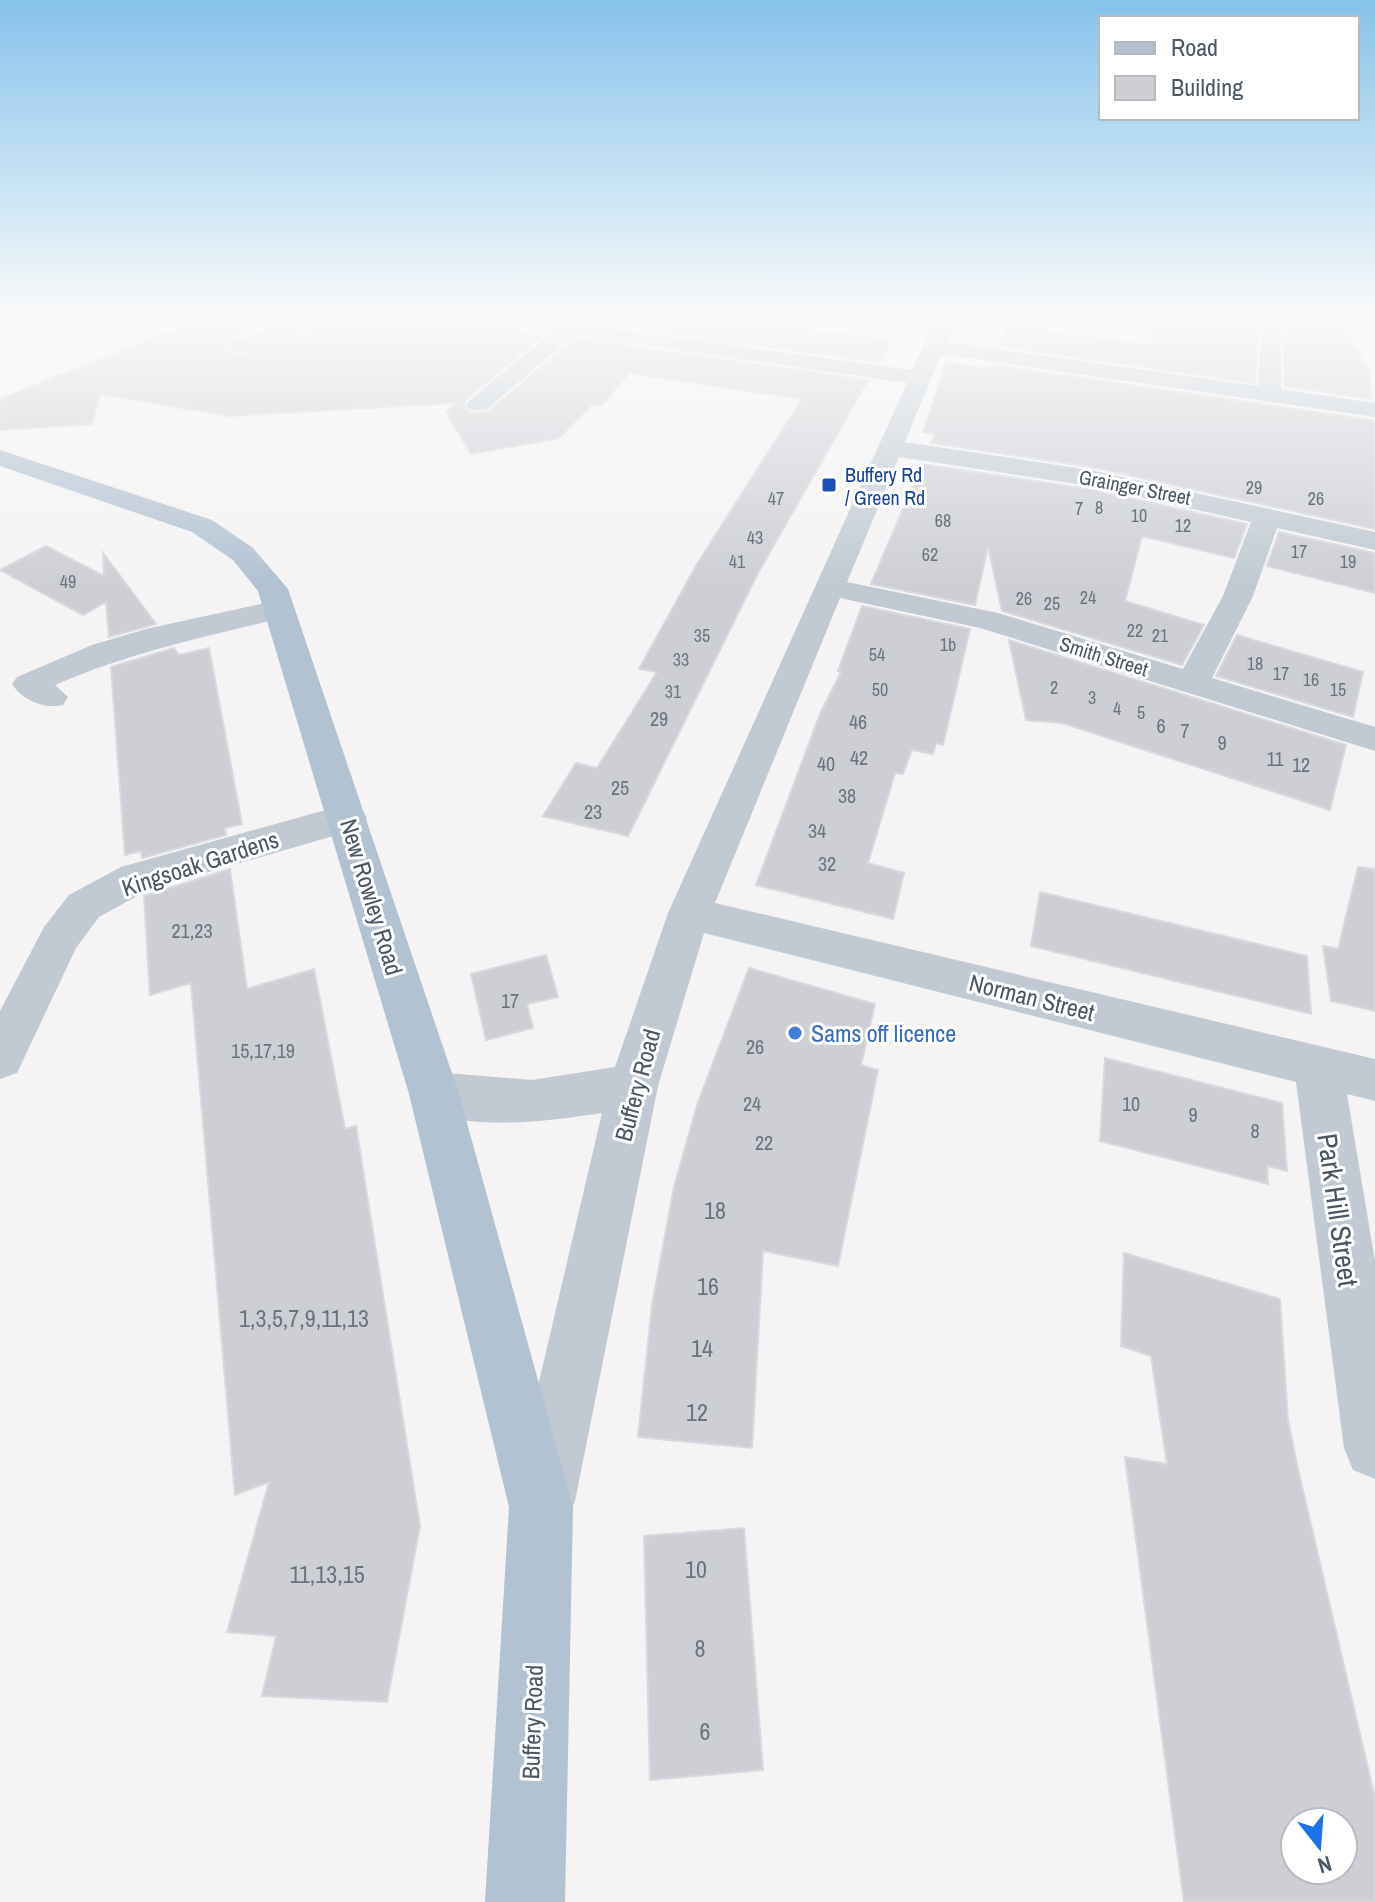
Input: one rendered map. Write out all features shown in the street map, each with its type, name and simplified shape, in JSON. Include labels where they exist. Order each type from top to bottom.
[{"type":"main road","name":"New Rowley Road","points":[[0,458],[202,526],[243,554],[273,589],[434,1094],[541,1507]]},
{"type":"main road","name":"Buffery Road","points":[[525,1902],[541,1507]]},
{"type":"street","name":"Buffery Road","points":[[541,1507],[633,1086],[689,913],[909,407]]},
{"type":"street","points":[[1355,407],[1375,410]]},
{"type":"street","name":"Grainger Street","points":[[892,448],[1090,478],[1375,541]]},
{"type":"street","points":[[1192,683],[1238,596],[1267,515]]},
{"type":"street","name":"Smith Street","points":[[829,587],[987,620],[1375,739]]},
{"type":"street","points":[[26,684],[104,652],[157,636],[279,609]]},
{"type":"street","name":"Kingsoak Gardens","points":[[0,1058],[59,939],[84,906],[136,878],[347,818]]},
{"type":"street","name":"Norman Street","points":[[689,913],[1375,1080]]},
{"type":"street","name":"Park Hill Street","points":[[1318,1066],[1375,1448]]},
{"type":"street","points":[[434,1094],[532,1102],[633,1086]]},
{"type":"building","points":[[0,407],[97,407],[92,424],[0,430]]},
{"type":"building","points":[[175,407],[391,407],[229,416]]},
{"type":"building","points":[[452,407],[465,407],[470,413],[488,412],[494,407],[590,407],[559,438],[471,454],[446,412]]},
{"type":"building","points":[[797,407],[853,407],[757,575],[628,836],[543,816],[576,763],[597,768],[657,672],[639,669],[697,564]]},
{"type":"building","points":[[931,407],[1281,407],[1372,420],[1375,426],[1375,529],[1091,467],[931,443],[935,434],[923,432]]},
{"type":"building","points":[[922,464],[1089,489],[1247,524],[1234,558],[1142,536],[1125,601],[1204,625],[1182,665],[1002,611],[988,546],[975,605],[871,584]]},
{"type":"building","points":[[1279,532],[1375,553],[1375,593],[1267,566]]},
{"type":"building","points":[[46,546],[104,576],[103,553],[156,624],[109,637],[106,602],[83,615],[0,570]]},
{"type":"building","points":[[862,606],[970,629],[943,745],[936,743],[933,754],[912,750],[903,774],[895,773],[868,863],[904,873],[893,919],[756,885],[820,714],[841,672],[838,671]]},
{"type":"building","points":[[1237,635],[1363,672],[1353,717],[1216,676]]},
{"type":"building","points":[[1009,640],[1346,745],[1330,810],[1062,723],[1026,720]]},
{"type":"building","points":[[174,648],[179,655],[209,648],[242,824],[225,828],[226,835],[142,858],[141,851],[125,855],[111,667]]},
{"type":"building","points":[[1358,867],[1375,869],[1375,1011],[1331,1001],[1323,946],[1338,949]]},
{"type":"building","points":[[230,869],[247,989],[314,969],[345,1129],[356,1126],[420,1526],[387,1702],[262,1696],[276,1636],[227,1632],[269,1482],[235,1495],[191,983],[150,995],[144,896]]},
{"type":"building","points":[[1040,892],[1307,956],[1311,1014],[1031,946]]},
{"type":"building","points":[[546,955],[558,997],[527,1004],[533,1028],[486,1040],[471,974]]},
{"type":"building","points":[[749,968],[875,1004],[861,1065],[878,1070],[838,1266],[763,1251],[752,1448],[638,1437],[652,1305],[674,1187],[697,1105]]},
{"type":"building","points":[[1105,1058],[1282,1103],[1287,1171],[1267,1166],[1268,1184],[1100,1141]]},
{"type":"building","points":[[1124,1253],[1280,1299],[1288,1420],[1375,1798],[1375,1902],[1184,1902],[1125,1457],[1167,1464],[1151,1356],[1121,1346]]},
{"type":"building","points":[[744,1528],[763,1770],[650,1780],[644,1536]]},
{"type":"place","name":"Buffery Rd / Green Rd","points":[[829,485]]},
{"type":"place","name":"Sams off licence","points":[[795,1033]]}]
